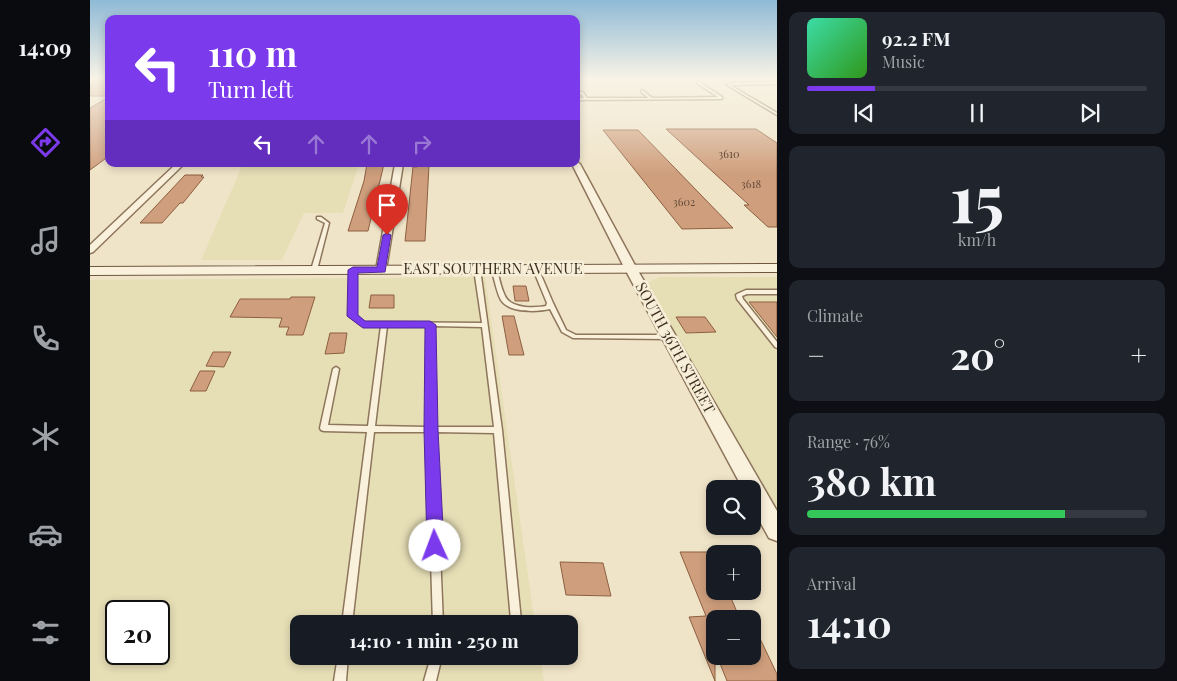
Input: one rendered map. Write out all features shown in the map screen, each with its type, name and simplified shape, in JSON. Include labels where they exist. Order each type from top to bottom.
[{"type":"main road","name":"EAST SOUTHERN AVENUE","points":[[90,271],[777,268]]},
{"type":"street","points":[[90,250],[177,167]]},
{"type":"street","points":[[382,270],[399,167]]},
{"type":"street","name":"SOUTH 36TH STREET","points":[[578,167],[631,268],[777,530]]},
{"type":"lane","points":[[314,270],[327,224],[319,218]]},
{"type":"lane","points":[[477,269],[498,430],[515,615]]},
{"type":"lane","points":[[494,269],[503,299],[506,302],[533,309],[543,309],[549,306],[550,303]]},
{"type":"lane","points":[[536,269],[564,331],[575,337],[669,337]]},
{"type":"lane","points":[[353,270],[352,316],[363,324],[485,325]]},
{"type":"lane","points":[[777,292],[746,292],[739,295],[740,299],[777,346]]},
{"type":"lane","points":[[348,615],[384,324]]},
{"type":"lane","points":[[430,325],[431,430],[438,615]]},
{"type":"lane","points":[[336,369],[324,428],[498,430]]},
{"type":"lane","points":[[340,681],[342,665]]},
{"type":"lane","points":[[430,681],[434,665]]},
{"type":"shaded area","points":[[242,167],[358,167],[343,213],[304,213],[282,260],[201,260]]},
{"type":"shaded area","points":[[485,277],[534,615],[290,615],[290,665],[541,665],[544,681],[90,681],[90,280]]},
{"type":"shaded area","points":[[660,277],[777,277],[777,519],[761,490],[761,480],[755,480],[648,287],[649,282]]},
{"type":"building","points":[[90,111],[105,111],[105,159],[90,170]]},
{"type":"building","points":[[666,129],[756,129],[777,143],[777,227],[768,227],[744,205],[749,205]]},
{"type":"building","points":[[603,130],[638,130],[733,228],[682,229]]},
{"type":"building","points":[[366,167],[383,167],[368,231],[348,231],[364,181]]},
{"type":"building","points":[[413,167],[429,167],[425,241],[405,241]]},
{"type":"building","points":[[185,175],[203,175],[201,177],[204,177],[183,203],[180,203],[162,223],[140,223]]},
{"type":"building","points":[[513,286],[526,286],[529,301],[515,301]]},
{"type":"building","points":[[371,295],[394,295],[394,308],[369,308]]},
{"type":"building","points":[[291,297],[315,297],[303,335],[286,335],[289,327],[279,327],[282,318],[230,317],[240,299],[290,299]]},
{"type":"building","points":[[749,302],[777,302],[777,337]]},
{"type":"building","points":[[502,316],[514,316],[524,355],[509,355]]},
{"type":"building","points":[[676,317],[705,317],[716,332],[686,333]]},
{"type":"building","points":[[330,333],[347,333],[344,353],[325,354]]},
{"type":"building","points":[[213,352],[231,352],[224,367],[206,366]]},
{"type":"building","points":[[200,371],[215,371],[206,391],[190,391]]},
{"type":"building","points":[[680,552],[706,552],[706,600],[732,600],[736,610],[706,610],[706,616]]},
{"type":"building","points":[[560,562],[603,563],[611,596],[566,595]]},
{"type":"building","points":[[706,616],[706,659],[689,617]]},
{"type":"building","points":[[761,641],[777,674],[777,681],[727,681],[721,665],[761,665]]},
{"type":"building","points":[[708,665],[715,665],[715,681]]},
{"type":"route","points":[[387,235],[382,270],[353,270],[352,316],[363,324],[430,325],[435,546]]}]
